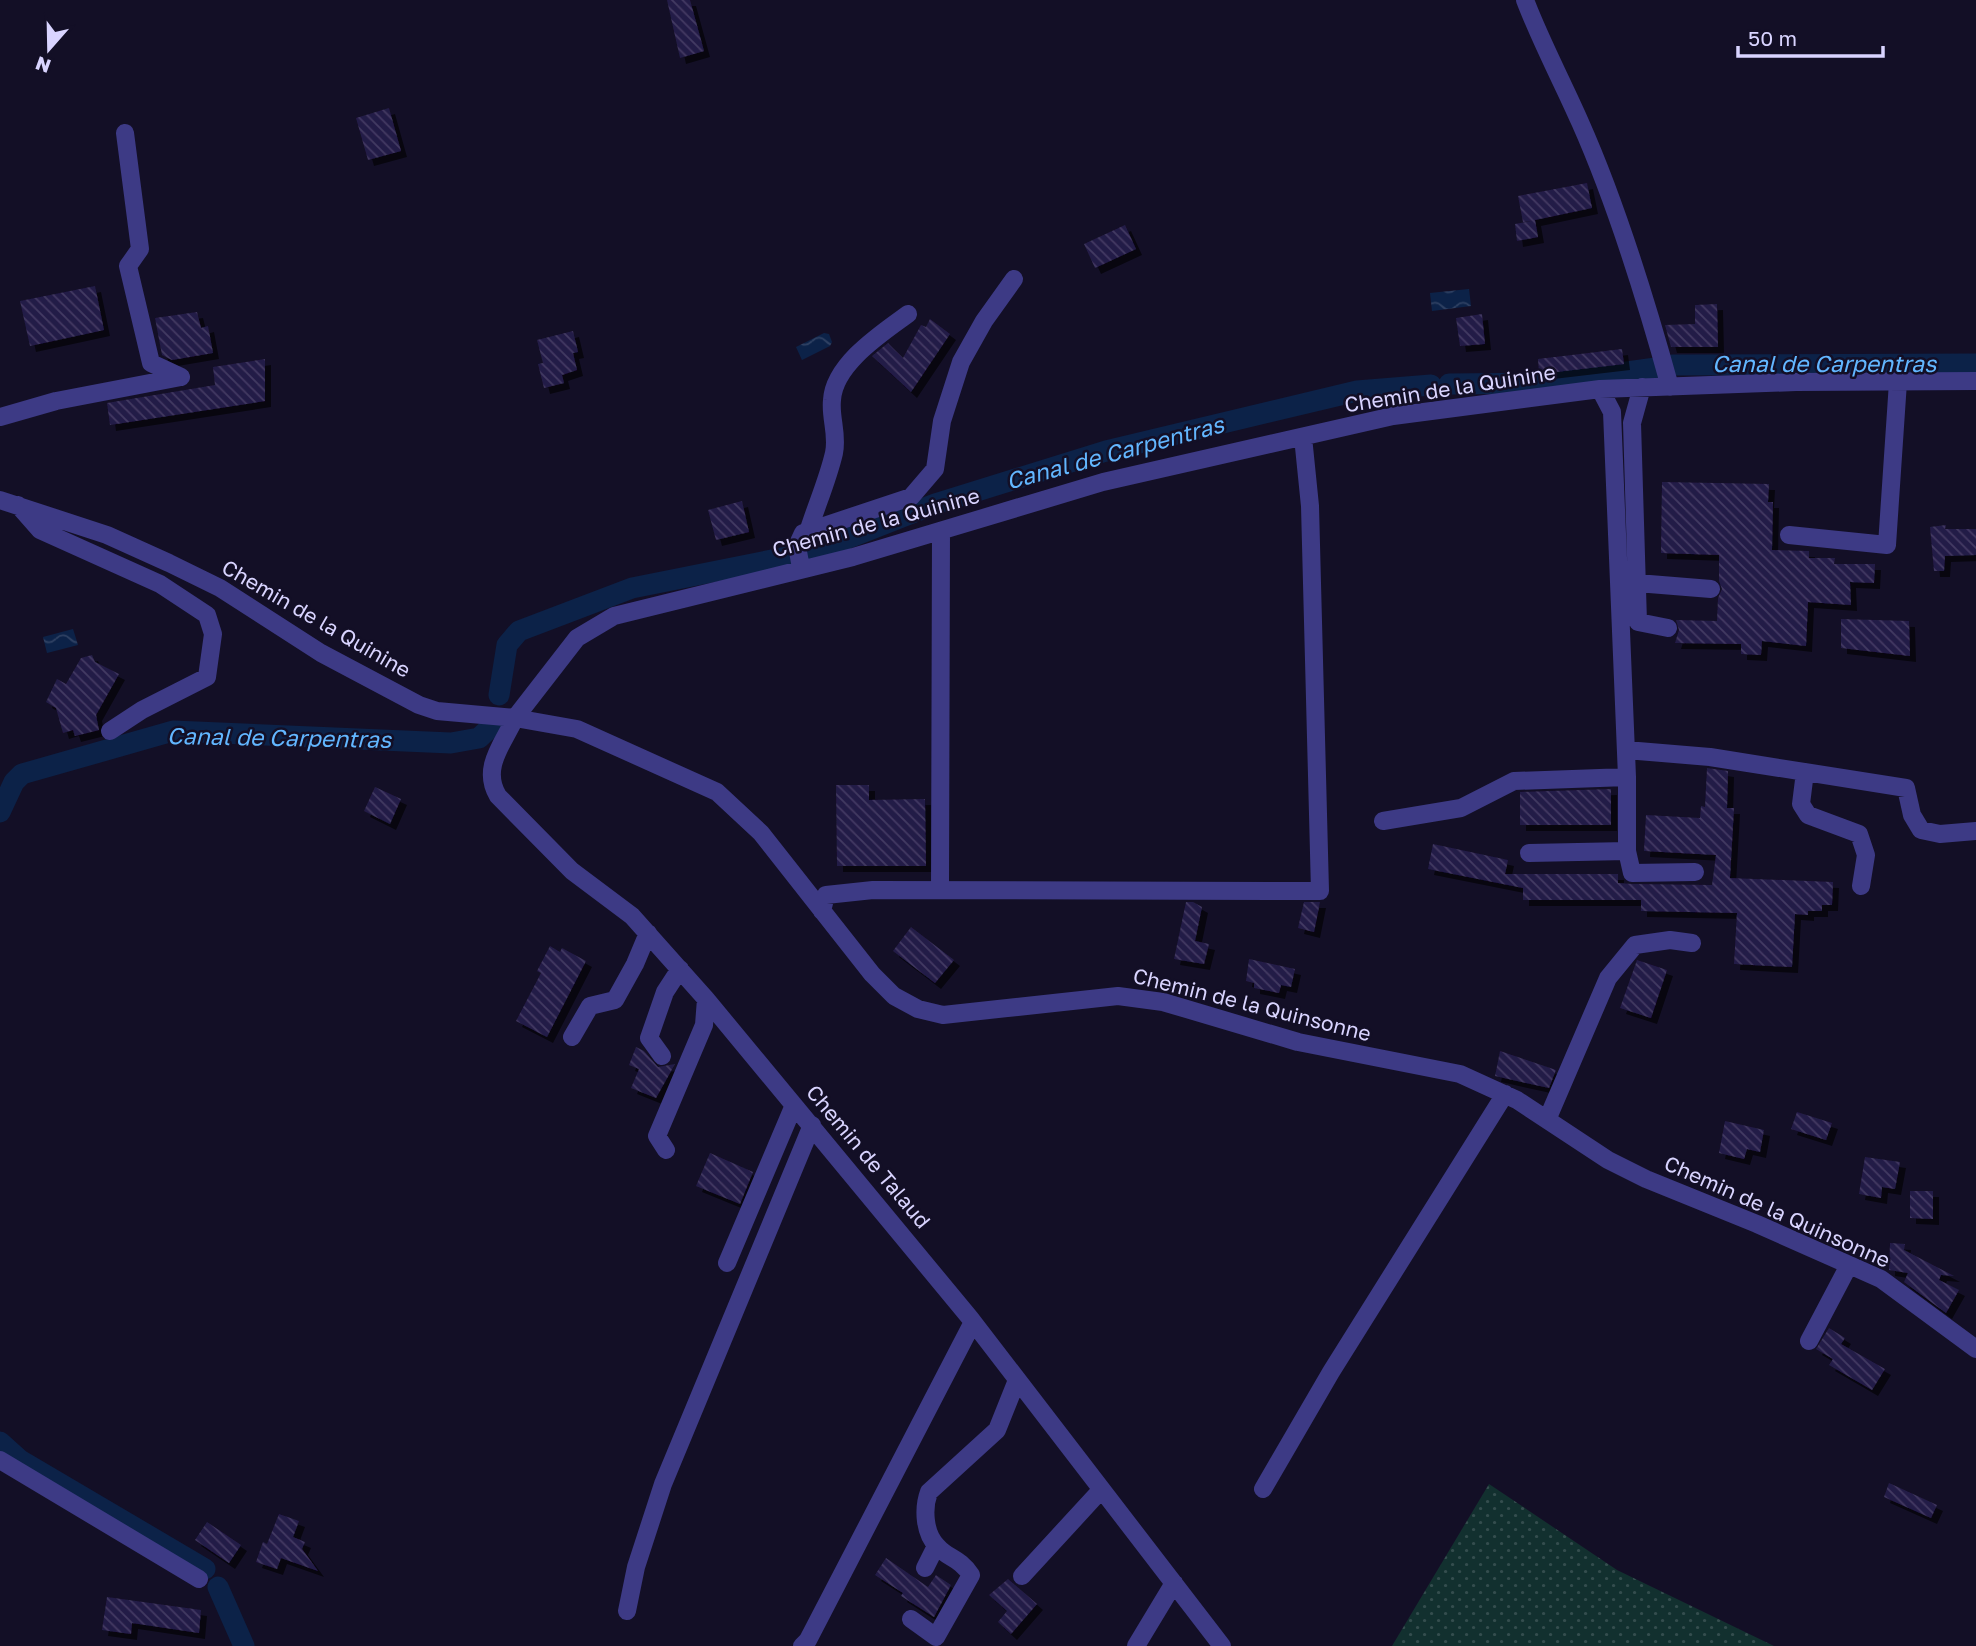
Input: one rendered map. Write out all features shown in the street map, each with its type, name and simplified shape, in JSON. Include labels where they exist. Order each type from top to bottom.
[{"type":"street","points":[[1525,0],[1538,35],[1581,124],[1649,309],[1671,387]]},
{"type":"street","points":[[0,417],[56,401],[181,377],[151,363],[128,266],[140,249],[125,134]]},
{"type":"street","points":[[801,568],[799,539],[809,530],[858,517],[911,497],[935,469],[942,421],[961,362],[984,321],[1014,279]]},
{"type":"street","points":[[809,530],[834,453],[837,430],[832,399],[839,378],[864,346],[908,314]]},
{"type":"street","name":"Chemin de la Quinine","points":[[0,500],[107,535],[169,563],[220,589],[321,653],[419,705],[437,711],[515,718],[577,638],[614,616],[853,557],[1103,482],[1393,416],[1600,389],[1976,381]]},
{"type":"street","points":[[1789,535],[1888,545],[1898,382]]},
{"type":"street","points":[[1642,387],[1632,423],[1638,622],[1668,628]]},
{"type":"street","points":[[1600,389],[1612,412],[1627,777],[1627,851],[1632,873],[1695,872]]},
{"type":"street","points":[[822,911],[826,895],[873,890],[1320,891],[1310,506],[1303,437]]},
{"type":"street","points":[[18,505],[40,530],[160,584],[207,615],[213,634],[207,677],[142,710],[110,731]]},
{"type":"street","points":[[940,890],[941,531]]},
{"type":"street","points":[[1637,583],[1711,589]]},
{"type":"street","name":"Chemin de la Quinsonne","points":[[515,718],[577,729],[670,768],[718,792],[761,833],[879,981],[894,996],[918,1009],[943,1015],[1118,996],[1163,1002],[1298,1042],[1461,1074],[1505,1094],[1608,1160],[1646,1180],[1881,1279],[1976,1349]]},
{"type":"street","name":"Chemin de Talaud","points":[[515,718],[494,758],[490,774],[491,784],[498,796],[563,863],[632,916],[706,999],[973,1322],[1222,1646]]},
{"type":"street","points":[[1626,750],[1710,757],[1906,788],[1912,816],[1922,830],[1940,834],[1976,831]]},
{"type":"street","points":[[1805,772],[1801,804],[1808,814],[1859,834],[1866,855],[1861,886]]},
{"type":"street","points":[[1383,821],[1461,808],[1514,781],[1627,777]]},
{"type":"street","points":[[1529,853],[1627,851]]},
{"type":"street","points":[[572,1037],[590,1006],[615,1000],[648,933]]},
{"type":"street","points":[[1547,1120],[1608,978],[1635,945],[1670,940],[1692,943]]},
{"type":"street","points":[[662,1056],[649,1038],[665,992],[680,969]]},
{"type":"street","points":[[666,1150],[657,1136],[704,1026],[706,999]]},
{"type":"street","points":[[1263,1489],[1331,1372],[1505,1094]]},
{"type":"street","points":[[727,1263],[794,1105]]},
{"type":"street","points":[[627,1611],[636,1567],[663,1484],[812,1125]]},
{"type":"street","points":[[1810,1341],[1849,1265]]},
{"type":"street","points":[[802,1646],[808,1640],[973,1322]]},
{"type":"street","points":[[911,1619],[936,1637],[971,1575],[962,1562],[936,1546],[925,1520],[925,1504],[929,1492],[998,1430],[1017,1380]]},
{"type":"street","points":[[0,1460],[199,1579]]},
{"type":"street","points":[[1022,1576],[1101,1490]]},
{"type":"street","points":[[925,1568],[936,1546]]},
{"type":"street","points":[[1136,1646],[1174,1583]]},
{"type":"green space","points":[[1489,1484],[1617,1570],[1774,1646],[1392,1646]]},
{"type":"water","points":[[1469,289],[1471,306],[1432,311],[1430,293]]},
{"type":"water","points":[[824,333],[829,334],[832,342],[830,346],[802,360],[796,347]]},
{"type":"water","points":[[73,629],[78,645],[47,653],[43,637]]},
{"type":"building","points":[[667,0],[690,0],[704,51],[680,58]]},
{"type":"building","points":[[389,108],[401,151],[368,160],[356,118]]},
{"type":"building","points":[[1587,183],[1592,208],[1535,220],[1538,237],[1517,241],[1515,224],[1531,221],[1523,222],[1518,196]]},
{"type":"building","points":[[1125,225],[1136,249],[1095,268],[1084,244]]},
{"type":"building","points":[[95,286],[104,330],[30,346],[20,301]]},
{"type":"building","points":[[1717,304],[1718,347],[1671,347],[1665,325],[1695,324],[1695,305]]},
{"type":"building","points":[[197,312],[201,328],[208,326],[213,353],[172,360],[162,355],[155,318]]},
{"type":"building","points":[[1482,314],[1485,344],[1460,346],[1456,318]]},
{"type":"building","points":[[930,319],[950,334],[911,392],[872,356],[888,343],[903,358],[921,325],[926,327]]},
{"type":"building","points":[[573,331],[578,352],[573,353],[577,370],[562,375],[564,383],[544,388],[538,364],[543,363],[537,340]]},
{"type":"building","points":[[1622,349],[1624,364],[1539,374],[1538,359]]},
{"type":"building","points":[[265,359],[265,401],[110,425],[107,403],[215,385],[213,367]]},
{"type":"building","points":[[1662,482],[1769,484],[1768,502],[1773,502],[1772,550],[1809,551],[1809,558],[1835,558],[1834,564],[1875,564],[1874,583],[1850,582],[1851,605],[1808,602],[1806,646],[1762,641],[1761,655],[1741,654],[1741,644],[1675,643],[1679,630],[1676,620],[1717,621],[1718,598],[1722,589],[1719,581],[1719,555],[1661,553]]},
{"type":"building","points":[[742,501],[749,532],[716,540],[708,510]]},
{"type":"building","points":[[1946,525],[1945,529],[1976,529],[1976,555],[1945,556],[1944,571],[1934,571],[1930,527]]},
{"type":"building","points":[[1841,619],[1909,621],[1910,656],[1841,648]]},
{"type":"building","points":[[92,655],[95,662],[119,674],[96,715],[99,730],[75,736],[73,730],[63,733],[56,708],[46,702],[57,679],[66,684],[81,658]]},
{"type":"building","points":[[1707,768],[1728,771],[1727,808],[1734,808],[1730,878],[1833,882],[1832,905],[1822,905],[1822,911],[1808,911],[1808,915],[1795,914],[1792,967],[1734,964],[1737,913],[1641,911],[1641,900],[1523,900],[1523,888],[1428,869],[1433,844],[1508,860],[1505,874],[1618,874],[1618,883],[1712,885],[1716,855],[1644,851],[1646,815],[1700,818],[1701,806],[1705,807]]},
{"type":"building","points":[[836,785],[869,785],[869,800],[925,799],[926,866],[837,866]]},
{"type":"building","points":[[375,787],[401,799],[390,824],[364,811]]},
{"type":"building","points":[[1611,789],[1611,825],[1520,825],[1520,792]]},
{"type":"building","points":[[1186,902],[1202,907],[1195,941],[1209,944],[1204,964],[1174,959]]},
{"type":"building","points":[[1304,902],[1320,902],[1314,932],[1298,928]]},
{"type":"building","points":[[911,927],[954,960],[935,983],[893,951]]},
{"type":"building","points":[[550,946],[560,952],[562,948],[586,961],[547,1037],[516,1021],[541,973],[537,971]]},
{"type":"building","points":[[1249,959],[1295,969],[1291,987],[1281,985],[1279,993],[1254,988],[1254,983],[1246,981]]},
{"type":"building","points":[[1637,960],[1667,970],[1651,1018],[1620,1008]]},
{"type":"building","points":[[636,1047],[644,1051],[658,1067],[675,1064],[656,1098],[631,1088],[639,1069],[629,1065]]},
{"type":"building","points":[[1500,1051],[1556,1070],[1549,1088],[1495,1076]]},
{"type":"building","points":[[1797,1112],[1832,1123],[1826,1140],[1791,1129]]},
{"type":"building","points":[[1725,1121],[1764,1130],[1760,1152],[1747,1149],[1744,1159],[1719,1153]]},
{"type":"building","points":[[710,1153],[753,1172],[740,1204],[696,1186]]},
{"type":"building","points":[[1865,1157],[1900,1162],[1895,1189],[1882,1187],[1881,1198],[1859,1194]]},
{"type":"building","points":[[1910,1191],[1933,1191],[1933,1219],[1910,1218]]},
{"type":"building","points":[[1890,1243],[1905,1244],[1904,1250],[1954,1276],[1941,1275],[1939,1280],[1959,1290],[1946,1313],[1904,1282],[1908,1273],[1889,1270]]},
{"type":"building","points":[[1829,1328],[1845,1338],[1841,1344],[1885,1369],[1872,1390],[1829,1365],[1833,1359],[1816,1349]]},
{"type":"building","points":[[1889,1483],[1937,1505],[1931,1518],[1884,1497]]},
{"type":"building","points":[[279,1514],[299,1521],[293,1537],[305,1542],[302,1549],[318,1571],[281,1558],[277,1569],[256,1562],[263,1542],[267,1544]]},
{"type":"building","points":[[207,1522],[241,1545],[229,1563],[195,1540]]},
{"type":"building","points":[[886,1558],[928,1587],[936,1575],[951,1585],[934,1617],[875,1575]]},
{"type":"building","points":[[1008,1579],[1037,1604],[1011,1634],[998,1622],[1007,1611],[989,1595]]},
{"type":"building","points":[[107,1597],[201,1610],[199,1633],[132,1623],[131,1634],[102,1630]]},
{"type":"waterway","name":"Canal de Carpentras","points":[[1672,365],[1976,364]]},
{"type":"waterway","name":"Canal de Carpentras","points":[[1449,384],[1547,383],[1656,368]]},
{"type":"waterway","name":"Canal de Carpentras","points":[[808,554],[935,504],[1106,451],[1357,391],[1431,385]]},
{"type":"waterway","name":"Canal de Carpentras","points":[[499,695],[507,645],[519,631],[632,588],[792,556]]},
{"type":"waterway","name":"Canal de Carpentras","points":[[0,812],[14,782],[22,774],[173,731],[451,743],[479,738],[495,723]]},
{"type":"waterway","name":"Canal de Carpentras","points":[[0,1442],[20,1460],[205,1569]]},
{"type":"waterway","name":"Canal de Carpentras","points":[[218,1587],[244,1646]]}]
